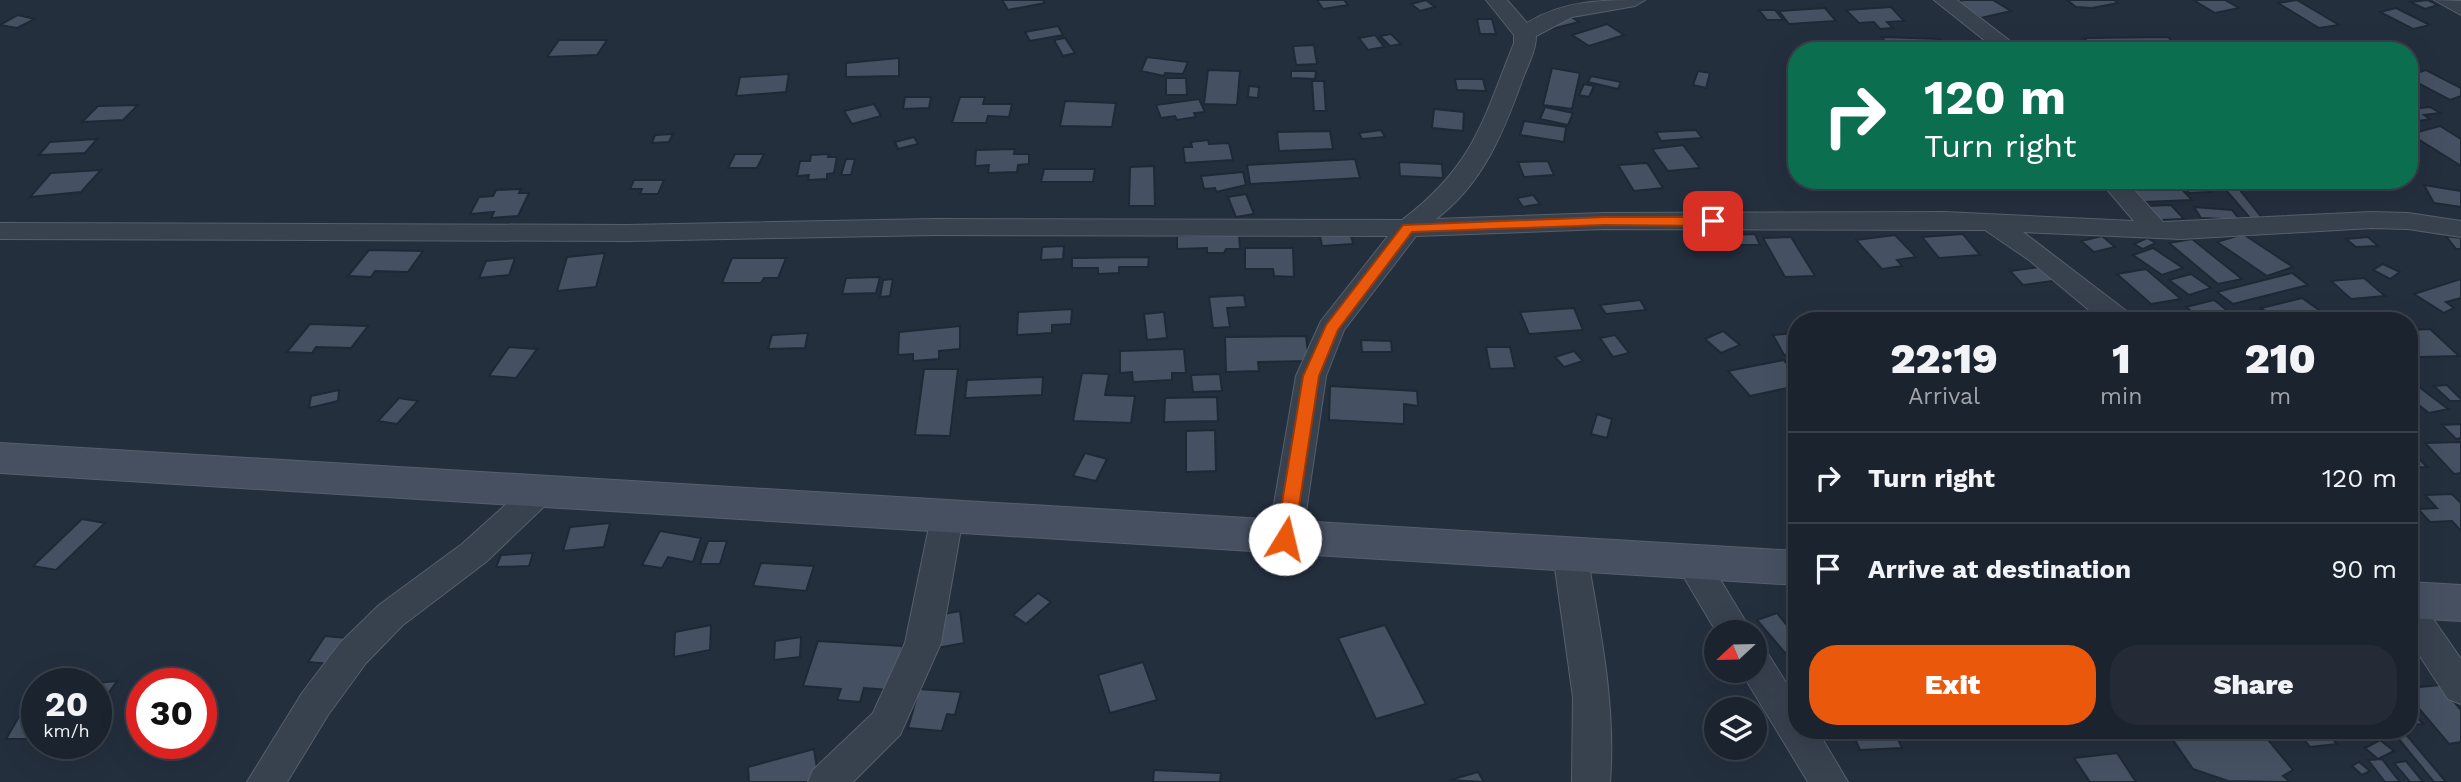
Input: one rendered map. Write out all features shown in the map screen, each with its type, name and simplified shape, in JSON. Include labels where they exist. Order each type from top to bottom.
[{"type":"main road","points":[[0,458],[542,490],[1285,539],[1788,567]]},
{"type":"main road","points":[[2418,600],[2461,603]]},
{"type":"street","points":[[1285,539],[1311,376],[1331,328],[1408,228],[1449,195],[1464,177],[1486,138],[1525,43],[1525,34],[1496,0]]},
{"type":"street","points":[[1525,34],[1546,18],[1559,13],[1635,0]]},
{"type":"street","points":[[1944,0],[2000,42]]},
{"type":"street","points":[[2444,0],[2461,9]]},
{"type":"street","points":[[2119,189],[2156,230]]},
{"type":"street","points":[[0,231],[260,229],[627,233],[934,227],[1408,228],[1604,221],[1990,221],[2156,230],[2241,230],[2372,220],[2408,221],[2461,229]]},
{"type":"street","points":[[1990,221],[2038,254],[2109,312]]},
{"type":"street","points":[[266,782],[314,704],[353,653],[391,615],[474,553],[542,490]]},
{"type":"street","points":[[827,782],[887,724],[923,643],[947,517]]},
{"type":"street","points":[[1570,554],[1587,674],[1594,755],[1591,782]]},
{"type":"street","points":[[1692,562],[1728,620]]},
{"type":"street","points":[[2418,625],[2461,688]]},
{"type":"street","points":[[1766,683],[1788,717]]},
{"type":"street","points":[[1802,739],[1829,782]]},
{"type":"building","points":[[1002,0],[1043,0],[1045,3],[1008,10]]},
{"type":"building","points":[[1317,0],[1344,0],[1348,5],[1323,9]]},
{"type":"building","points":[[1426,0],[1435,7],[1420,11],[1411,4]]},
{"type":"building","points":[[1993,0],[2011,11],[1981,18],[1955,2]]},
{"type":"building","points":[[2067,0],[2114,0],[2118,3],[2092,8],[2076,7]]},
{"type":"building","points":[[2193,0],[2225,0],[2239,8],[2215,13]]},
{"type":"building","points":[[2297,0],[2339,25],[2319,28],[2278,3]]},
{"type":"building","points":[[2428,0],[2438,5],[2425,9],[2410,2]]},
{"type":"building","points":[[1891,7],[1904,21],[1887,22],[1893,28],[1880,29],[1874,22],[1859,23],[1846,10]]},
{"type":"building","points":[[1825,8],[1836,21],[1789,24],[1779,11]]},
{"type":"building","points":[[2396,8],[2430,25],[2413,29],[2380,12]]},
{"type":"building","points":[[1759,10],[1775,10],[1783,20],[1767,20]]},
{"type":"building","points":[[1567,14],[1579,22],[1544,31]]},
{"type":"building","points":[[18,15],[35,19],[17,28],[0,25]]},
{"type":"building","points":[[1477,19],[1492,19],[1496,34],[1480,34]]},
{"type":"building","points":[[1607,24],[1624,35],[1589,46],[1572,35]]},
{"type":"building","points":[[1058,26],[1063,35],[1030,41],[1025,32]]},
{"type":"building","points":[[1391,34],[1401,44],[1390,46],[1380,36]]},
{"type":"building","points":[[1375,35],[1384,47],[1368,50],[1359,38]]},
{"type":"building","points":[[1882,37],[1941,39],[1942,42],[1885,42]]},
{"type":"building","points":[[2168,37],[2173,42],[2088,42],[2084,38]]},
{"type":"building","points":[[1065,38],[1075,53],[1063,56],[1054,40]]},
{"type":"building","points":[[559,40],[607,40],[597,55],[547,57]]},
{"type":"building","points":[[1314,45],[1317,64],[1296,65],[1293,46]]},
{"type":"building","points":[[1147,57],[1188,62],[1183,74],[1165,73],[1164,76],[1141,71]]},
{"type":"building","points":[[899,58],[899,76],[846,77],[846,63]]},
{"type":"building","points":[[1552,68],[1580,73],[1572,109],[1543,105]]},
{"type":"building","points":[[1208,70],[1240,71],[1237,105],[1204,104]]},
{"type":"building","points":[[2426,70],[2461,88],[2461,96],[2450,100],[2418,83],[2418,72]]},
{"type":"building","points":[[1291,71],[1316,71],[1315,79],[1291,78]]},
{"type":"building","points":[[1698,71],[1710,73],[1706,88],[1693,85]]},
{"type":"building","points":[[789,74],[786,92],[736,96],[740,77]]},
{"type":"building","points":[[1591,76],[1621,82],[1618,89],[1588,82]]},
{"type":"building","points":[[1166,78],[1186,78],[1187,95],[1166,95]]},
{"type":"building","points":[[1455,79],[1483,79],[1486,91],[1457,90]]},
{"type":"building","points":[[1312,81],[1324,81],[1326,111],[1314,111]]},
{"type":"building","points":[[1584,84],[1594,86],[1589,97],[1579,95]]},
{"type":"building","points":[[1249,86],[1259,87],[1258,98],[1248,97]]},
{"type":"building","points":[[905,97],[931,97],[929,108],[903,109]]},
{"type":"building","points":[[960,97],[985,97],[983,104],[1012,104],[1009,117],[988,116],[986,123],[952,123]]},
{"type":"building","points":[[1199,99],[1205,112],[1194,113],[1196,117],[1177,120],[1175,116],[1161,118],[1156,105]]},
{"type":"building","points":[[1065,101],[1116,103],[1112,127],[1060,126]]},
{"type":"building","points":[[874,104],[881,116],[852,124],[844,111]]},
{"type":"building","points":[[138,105],[123,120],[82,122],[98,106]]},
{"type":"building","points":[[1545,107],[1573,113],[1568,125],[1540,119]]},
{"type":"building","points":[[2430,107],[2440,113],[2424,115],[2430,119],[2419,121],[2418,108]]},
{"type":"building","points":[[1434,109],[1464,112],[1463,131],[1432,128]]},
{"type":"building","points":[[1524,121],[1566,127],[1564,142],[1520,135]]},
{"type":"building","points":[[2440,126],[2461,139],[2461,166],[2418,139],[2418,132]]},
{"type":"building","points":[[1381,130],[1385,137],[1362,139],[1359,133]]},
{"type":"building","points":[[1696,130],[1702,138],[1661,141],[1656,132]]},
{"type":"building","points":[[1330,131],[1333,149],[1279,151],[1277,132]]},
{"type":"building","points":[[673,134],[669,142],[652,143],[655,135]]},
{"type":"building","points":[[914,137],[918,144],[898,149],[895,142]]},
{"type":"building","points":[[97,139],[85,153],[39,155],[50,142]]},
{"type":"building","points":[[1208,140],[1209,144],[1229,143],[1233,160],[1185,163],[1183,147],[1192,147],[1191,142]]},
{"type":"building","points":[[1683,145],[1700,168],[1668,171],[1652,149]]},
{"type":"building","points":[[1015,149],[1014,154],[1029,154],[1029,164],[1018,165],[1017,172],[988,173],[989,165],[975,166],[976,150]]},
{"type":"building","points":[[735,154],[764,154],[757,168],[728,168]]},
{"type":"building","points":[[829,154],[828,157],[837,157],[834,173],[827,174],[827,179],[808,180],[809,175],[797,176],[800,161],[810,161],[811,155]]},
{"type":"building","points":[[846,159],[855,159],[851,175],[841,175]]},
{"type":"building","points":[[1355,159],[1360,178],[1250,184],[1247,165]]},
{"type":"building","points":[[1548,161],[1554,175],[1524,177],[1518,162]]},
{"type":"building","points":[[1399,162],[1442,164],[1443,178],[1400,176]]},
{"type":"building","points":[[1647,163],[1663,188],[1634,191],[1618,165]]},
{"type":"building","points":[[1154,166],[1155,206],[1129,206],[1130,167]]},
{"type":"building","points":[[1044,169],[1095,169],[1093,182],[1041,182]]},
{"type":"building","points":[[101,170],[81,192],[30,197],[51,173]]},
{"type":"building","points":[[1243,172],[1246,185],[1216,192],[1215,188],[1204,189],[1201,176]]},
{"type":"building","points":[[634,180],[664,180],[658,194],[640,194],[642,189],[630,189]]},
{"type":"building","points":[[2424,185],[2461,191],[2461,207],[2434,203]]},
{"type":"building","points":[[521,189],[519,193],[529,193],[518,216],[491,218],[494,212],[470,214],[479,197],[493,196],[496,190]]},
{"type":"building","points":[[2132,189],[2182,189],[2192,200],[2144,202]]},
{"type":"building","points":[[2185,189],[2208,189],[2211,192],[2189,193]]},
{"type":"building","points":[[2225,189],[2239,189],[2263,219],[2250,218]]},
{"type":"building","points":[[1246,194],[1254,214],[1236,217],[1228,197]]},
{"type":"building","points":[[1533,195],[1540,204],[1523,207],[1517,198]]},
{"type":"building","points":[[2171,205],[2184,219],[2159,220],[2146,206]]},
{"type":"building","points":[[2194,207],[2232,210],[2240,220],[2201,218]]},
{"type":"building","points":[[1239,234],[1240,249],[1226,249],[1224,253],[1207,253],[1207,248],[1177,249],[1177,236]]},
{"type":"building","points":[[1755,234],[1760,245],[1732,245],[1727,235]]},
{"type":"building","points":[[1963,234],[1980,255],[1939,258],[1922,237]]},
{"type":"building","points":[[2243,234],[2293,267],[2267,276],[2217,242]]},
{"type":"building","points":[[1351,235],[1353,244],[1322,246],[1320,236]]},
{"type":"building","points":[[1895,235],[1916,257],[1897,260],[1902,266],[1882,269],[1856,240]]},
{"type":"building","points":[[2102,236],[2115,247],[2094,252],[2081,241]]},
{"type":"building","points":[[2446,236],[2461,238],[2461,249],[2456,249]]},
{"type":"building","points":[[1791,237],[1815,276],[1785,277],[1763,238]]},
{"type":"building","points":[[2368,237],[2378,246],[2356,247],[2346,239]]},
{"type":"building","points":[[2147,238],[2156,243],[2143,249],[2134,244]]},
{"type":"building","points":[[2192,239],[2242,279],[2218,284],[2169,243]]},
{"type":"building","points":[[1064,246],[1063,259],[1041,260],[1042,247]]},
{"type":"building","points":[[1245,248],[1293,248],[1294,277],[1274,276],[1273,269],[1245,269]]},
{"type":"building","points":[[2153,248],[2183,268],[2162,275],[2133,255]]},
{"type":"building","points":[[369,250],[423,251],[408,272],[375,271],[371,277],[348,276]]},
{"type":"building","points":[[605,253],[596,287],[557,291],[567,257]]},
{"type":"building","points":[[1149,257],[1148,267],[1119,267],[1119,273],[1098,274],[1098,268],[1072,268],[1072,258]]},
{"type":"building","points":[[515,258],[509,275],[479,278],[486,261]]},
{"type":"building","points":[[732,258],[786,258],[778,278],[764,278],[761,283],[722,283]]},
{"type":"building","points":[[2383,264],[2400,272],[2390,279],[2373,270]]},
{"type":"building","points":[[2047,266],[2060,280],[2023,285],[2010,271]]},
{"type":"building","points":[[2146,269],[2181,299],[2151,304],[2117,274]]},
{"type":"building","points":[[2292,273],[2308,285],[2233,304],[2217,292]]},
{"type":"building","points":[[2191,274],[2211,288],[2189,295],[2169,280]]},
{"type":"building","points":[[880,277],[876,293],[842,294],[846,278]]},
{"type":"building","points":[[2364,278],[2385,296],[2351,299],[2331,281]]},
{"type":"building","points":[[893,279],[890,296],[880,297],[883,280]]},
{"type":"building","points":[[2461,279],[2461,298],[2446,302],[2454,308],[2444,313],[2414,294]]},
{"type":"building","points":[[1244,295],[1246,307],[1227,308],[1230,327],[1213,328],[1209,297]]},
{"type":"building","points":[[2302,298],[2322,312],[2266,312],[2261,308]]},
{"type":"building","points":[[1640,300],[1646,310],[1606,314],[1600,305]]},
{"type":"building","points":[[2214,300],[2229,312],[2192,312],[2186,307]]},
{"type":"building","points":[[1574,308],[1583,330],[1529,334],[1520,312]]},
{"type":"building","points":[[1072,309],[1071,324],[1052,325],[1052,333],[1017,335],[1018,312]]},
{"type":"building","points":[[1164,312],[1167,338],[1147,340],[1144,314]]},
{"type":"building","points":[[310,324],[368,326],[351,348],[316,347],[312,353],[287,352]]},
{"type":"building","points":[[960,326],[960,349],[939,351],[939,359],[913,361],[913,354],[898,355],[899,332]]},
{"type":"building","points":[[2430,329],[2459,356],[2419,357],[2418,330]]},
{"type":"building","points":[[1723,331],[1740,345],[1721,353],[1705,339]]},
{"type":"building","points":[[808,333],[805,348],[768,349],[772,335]]},
{"type":"building","points":[[1788,334],[1788,355],[1784,355],[1773,335]]},
{"type":"building","points":[[1615,335],[1629,353],[1613,357],[1600,338]]},
{"type":"building","points":[[1306,336],[1309,361],[1258,362],[1259,371],[1226,372],[1225,337]]},
{"type":"building","points":[[1361,340],[1391,341],[1392,352],[1362,352]]},
{"type":"building","points":[[509,347],[537,349],[516,378],[489,376]]},
{"type":"building","points":[[1486,347],[1510,347],[1515,368],[1490,369]]},
{"type":"building","points":[[1184,349],[1186,373],[1172,373],[1172,380],[1133,382],[1132,372],[1120,373],[1120,351]]},
{"type":"building","points":[[1574,351],[1583,361],[1564,367],[1555,357]]},
{"type":"building","points":[[1784,360],[1788,365],[1788,388],[1750,396],[1728,371]]},
{"type":"building","points":[[924,369],[958,369],[950,436],[915,435]]},
{"type":"building","points":[[1082,373],[1109,374],[1105,395],[1135,396],[1131,423],[1073,421]]},
{"type":"building","points":[[1220,374],[1222,391],[1193,392],[1191,375]]},
{"type":"building","points":[[1043,377],[1042,395],[965,398],[967,380]]},
{"type":"building","points":[[2447,385],[2461,401],[2450,401],[2434,386]]},
{"type":"building","points":[[1330,386],[1417,391],[1418,406],[1404,404],[1404,424],[1329,420]]},
{"type":"building","points":[[2418,386],[2449,409],[2429,413],[2420,406]]},
{"type":"building","points":[[339,390],[338,401],[309,408],[311,396]]},
{"type":"building","points":[[1217,397],[1218,421],[1164,422],[1165,398]]},
{"type":"building","points":[[399,398],[418,401],[397,424],[378,421]]},
{"type":"building","points":[[1597,414],[1612,419],[1607,438],[1591,434]]},
{"type":"building","points":[[2461,424],[2461,438],[2456,439],[2442,425]]},
{"type":"building","points":[[1215,430],[1216,471],[1186,472],[1186,431]]},
{"type":"building","points":[[2461,442],[2461,473],[2454,474],[2425,443]]},
{"type":"building","points":[[1085,453],[1107,459],[1096,481],[1073,476]]},
{"type":"building","points":[[2418,457],[2427,467],[2418,468]]},
{"type":"building","points":[[2452,494],[2461,503],[2461,531],[2452,521],[2430,522],[2418,509],[2437,508],[2425,495]]},
{"type":"building","points":[[82,519],[105,523],[56,570],[33,566]]},
{"type":"building","points":[[610,523],[604,547],[563,551],[570,527]]},
{"type":"building","points":[[660,531],[701,538],[693,562],[668,557],[662,568],[642,565]]},
{"type":"building","points":[[708,541],[727,541],[720,564],[700,564]]},
{"type":"building","points":[[533,553],[529,566],[496,567],[501,555]]},
{"type":"building","points":[[761,563],[814,566],[806,591],[753,586]]},
{"type":"building","points":[[1038,593],[1051,602],[1026,624],[1013,615]]},
{"type":"building","points":[[960,611],[964,643],[937,648],[933,616]]},
{"type":"building","points":[[1777,613],[1788,627],[1788,652],[1785,653],[1768,633],[1768,620],[1757,620]]},
{"type":"building","points":[[711,625],[710,650],[674,657],[675,632]]},
{"type":"building","points":[[1385,625],[1426,704],[1376,719],[1338,638]]},
{"type":"building","points":[[325,636],[347,638],[330,664],[308,662]]},
{"type":"building","points":[[801,637],[800,657],[774,660],[775,641]]},
{"type":"building","points":[[818,641],[903,646],[890,690],[864,688],[860,702],[837,700],[841,689],[803,686]]},
{"type":"building","points":[[1143,662],[1157,700],[1110,713],[1098,675]]},
{"type":"building","points":[[2440,685],[2461,710],[2461,742],[2449,744],[2418,707],[2418,687]]},
{"type":"building","points":[[919,689],[961,692],[955,715],[947,714],[942,731],[908,728]]},
{"type":"building","points":[[21,713],[21,739],[6,739]]},
{"type":"building","points":[[1855,739],[1898,739],[1902,748],[1860,750]]},
{"type":"building","points":[[2172,739],[2267,739],[2293,770],[2283,776],[2289,781],[2286,782],[2228,781],[2193,769]]},
{"type":"building","points":[[2304,739],[2333,739],[2337,744],[2310,747]]},
{"type":"building","points":[[2399,739],[2410,739],[2446,782],[2434,782]]},
{"type":"building","points":[[2380,740],[2394,751],[2378,759],[2365,748]]},
{"type":"building","points":[[814,749],[819,782],[749,782],[748,767]]},
{"type":"building","points":[[2117,753],[2136,782],[2090,782],[2074,758]]},
{"type":"building","points":[[2382,759],[2400,782],[2385,782],[2368,760]]},
{"type":"building","points":[[2406,761],[2423,782],[2410,782],[2394,763]]},
{"type":"building","points":[[2359,762],[2370,771],[2362,775],[2352,766]]},
{"type":"building","points":[[1154,770],[1221,773],[1220,782],[1153,782]]},
{"type":"building","points":[[1478,772],[1484,782],[1450,780]]},
{"type":"route","points":[[1285,539],[1311,376],[1331,328],[1408,228],[1604,221],[1713,221]]}]
